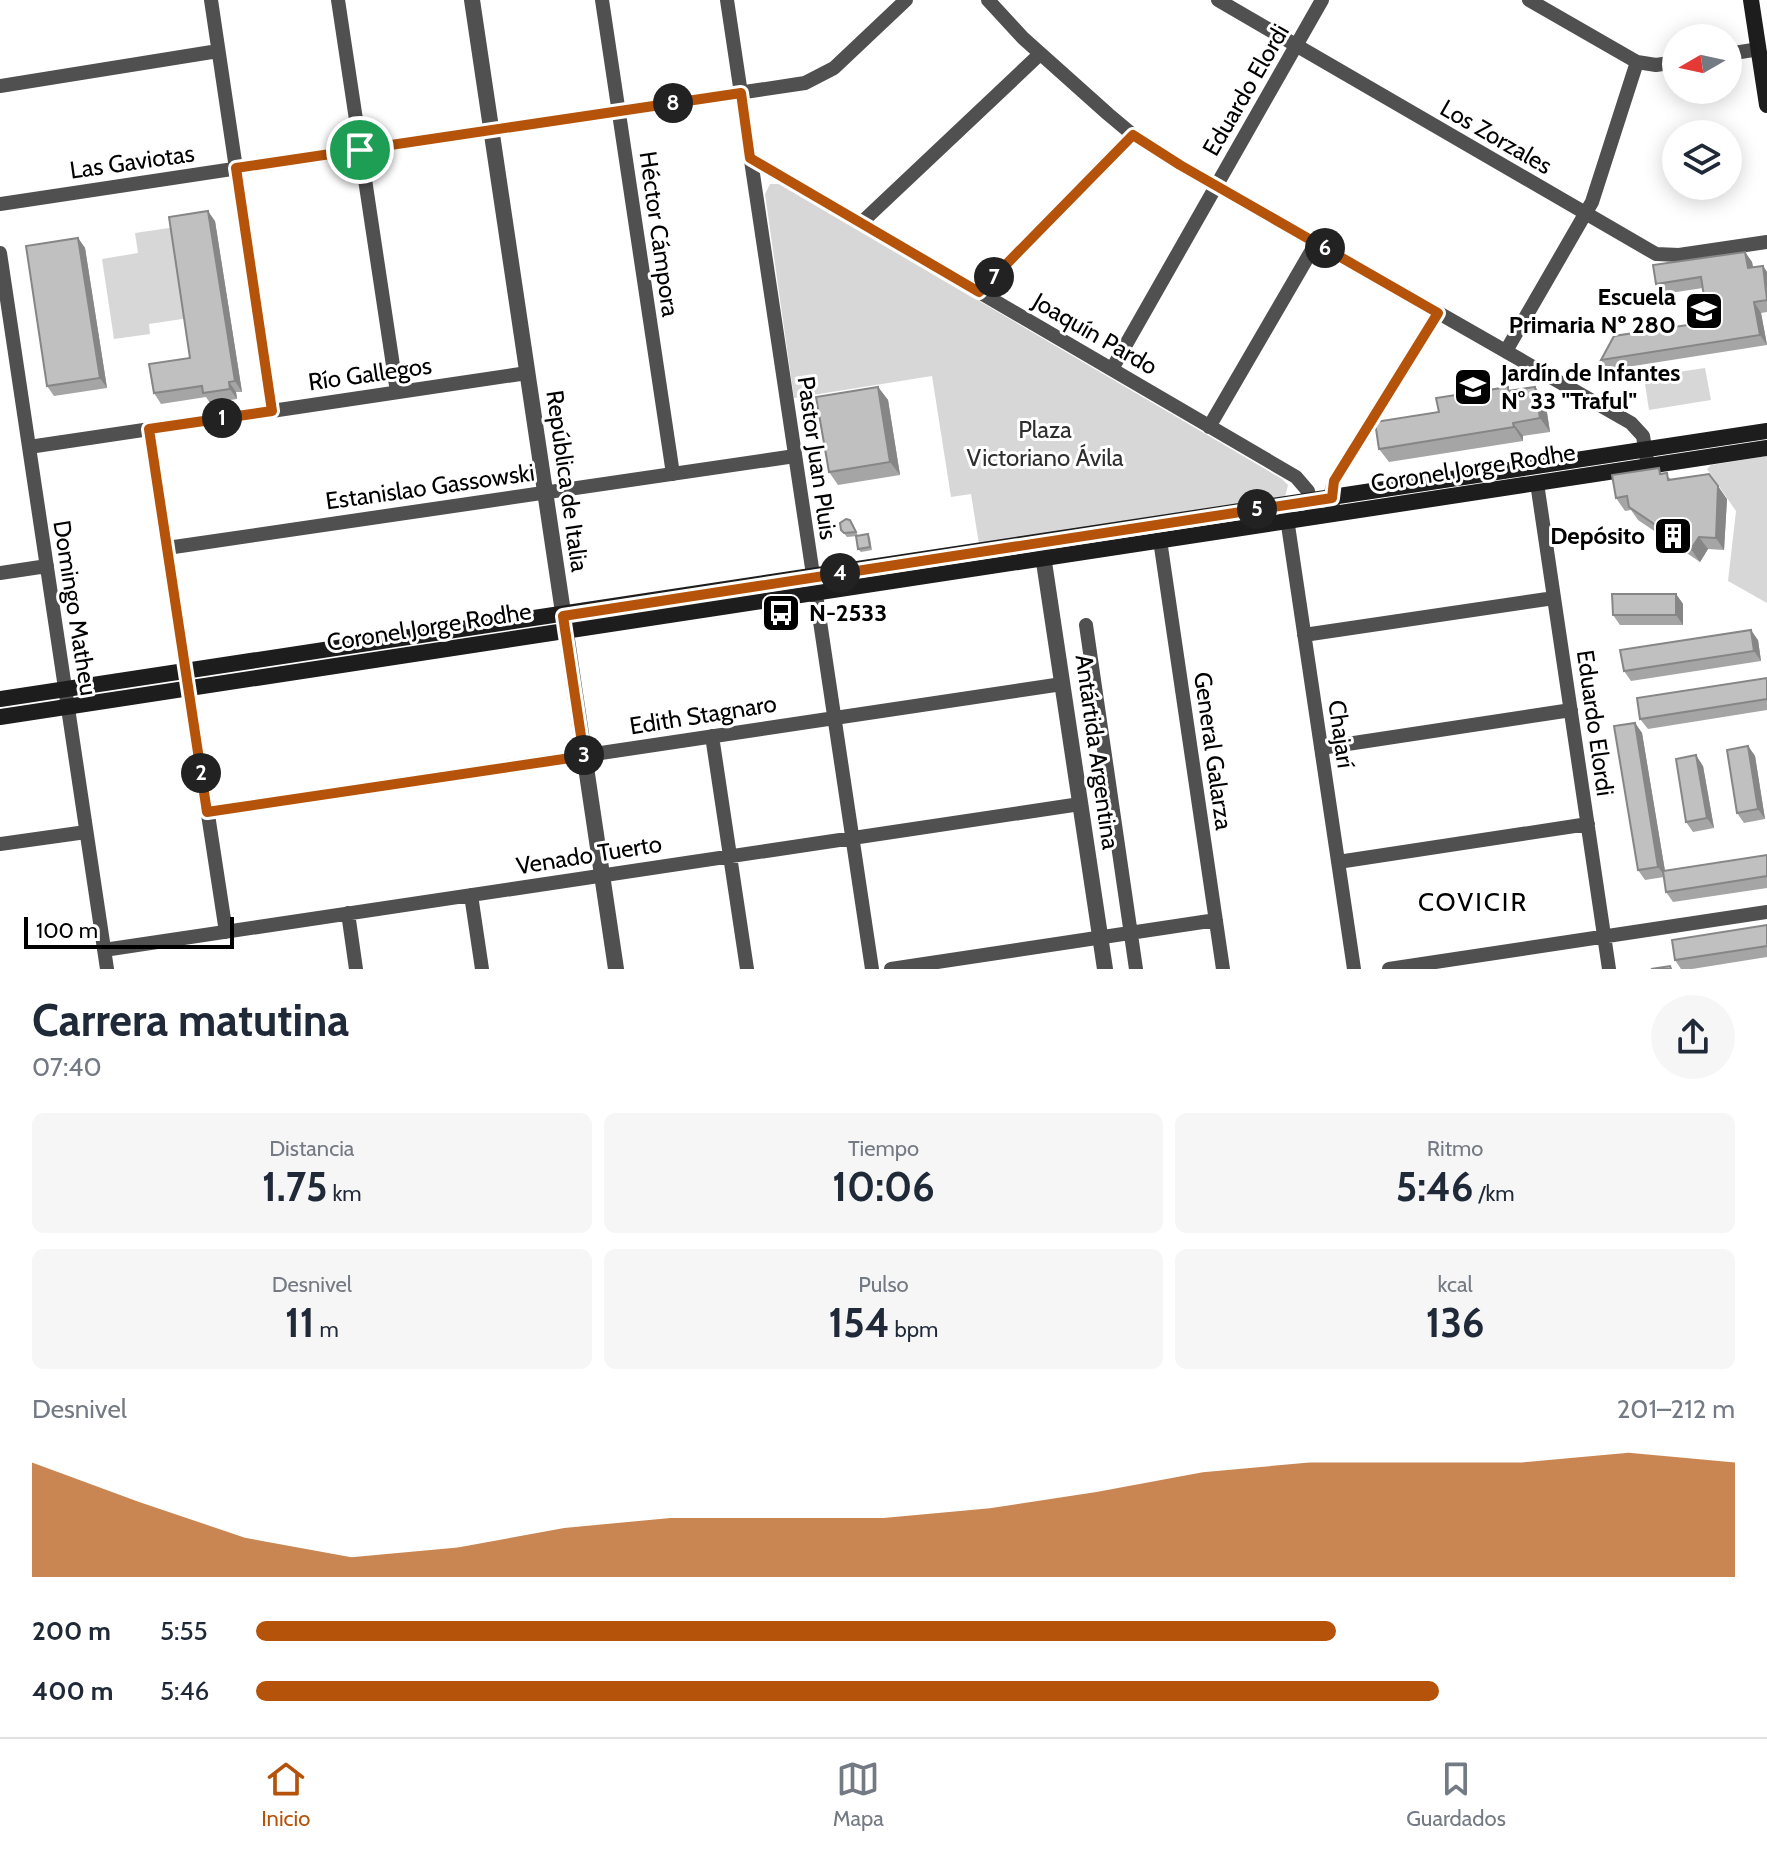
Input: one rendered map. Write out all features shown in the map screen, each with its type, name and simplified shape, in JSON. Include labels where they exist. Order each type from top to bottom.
[{"type":"main road","points":[[1751,0],[1767,105]]},
{"type":"main road","name":"Coronel Jorge Rodhe","points":[[1333,506],[1537,483],[1767,431]]},
{"type":"main road","name":"Coronel Jorge Rodhe","points":[[0,717],[189,688],[564,623],[1042,550],[1647,458],[1767,448]]},
{"type":"main road","name":"Coronel Jorge Rodhe","points":[[1042,550],[1160,540],[1286,513]]},
{"type":"main road","name":"Coronel Jorge Rodhe","points":[[0,699],[186,671],[564,623]]},
{"type":"street","points":[[211,0],[272,411]]},
{"type":"street","points":[[338,0],[397,392]]},
{"type":"street","name":"República de Italia","points":[[472,0],[616,969]]},
{"type":"street","name":"Héctor Cámpora","points":[[602,0],[673,474]]},
{"type":"street","name":"Pastor Juan Pluis","points":[[727,0],[872,969]]},
{"type":"street","name":"Las Gaviotas","points":[[0,204],[805,83],[825,74],[906,0]]},
{"type":"street","points":[[988,0],[1040,54],[1133,135],[1216,186],[1631,423],[1643,436],[1647,458]]},
{"type":"street","name":"Los Zorzales","points":[[1218,0],[1650,251],[1664,256],[1767,242]]},
{"type":"street","name":"Eduardo Elordi","points":[[1112,369],[1322,0]]},
{"type":"street","points":[[1529,0],[1637,62],[1662,64]]},
{"type":"street","points":[[1742,52],[1759,49]]},
{"type":"street","points":[[0,86],[218,51]]},
{"type":"street","points":[[861,223],[1040,54]]},
{"type":"street","points":[[1506,351],[1586,214],[1601,178],[1637,62]]},
{"type":"street","points":[[979,292],[1133,135]]},
{"type":"street","name":"Joaquín Pardo","points":[[750,158],[1300,480],[1306,487],[1312,509]]},
{"type":"street","points":[[1209,427],[1316,243]]},
{"type":"street","name":"Domingo Matheu","points":[[0,253],[107,969]]},
{"type":"street","points":[[1333,506],[1334,481],[1438,313]]},
{"type":"street","name":"Río Gallegos","points":[[29,447],[527,373]]},
{"type":"street","points":[[149,429],[226,932]]},
{"type":"street","name":"Estanislao Gassowski","points":[[167,548],[795,456]]},
{"type":"street","name":"Eduardo Elordi","points":[[1537,483],[1609,969]]},
{"type":"street","name":"Chajarí","points":[[1286,513],[1354,969]]},
{"type":"street","name":"General Galarza","points":[[1160,540],[1223,969]]},
{"type":"street","name":"Antártida Argentina","points":[[1042,550],[1105,969]]},
{"type":"street","points":[[0,573],[47,566]]},
{"type":"street","points":[[1304,635],[1554,598]]},
{"type":"street","points":[[1086,625],[1136,969]]},
{"type":"street","name":"Edith Stagnaro","points":[[207,812],[1062,684]]},
{"type":"street","points":[[1321,748],[1571,710]]},
{"type":"street","points":[[712,736],[747,969]]},
{"type":"street","name":"Venado Tuerto","points":[[104,950],[1080,804]]},
{"type":"street","points":[[1338,862],[1588,824]]},
{"type":"street","points":[[0,844],[86,832]]},
{"type":"street","points":[[471,895],[482,969]]},
{"type":"street","points":[[1389,969],[1767,912]]},
{"type":"street","points":[[348,913],[356,969]]},
{"type":"street","points":[[891,969],[1216,920]]},
{"type":"green space","name":"Plaza Victoriano Ávila","points":[[770,184],[780,184],[1282,479],[1288,485],[1285,497],[979,544],[971,494],[951,497],[932,376],[794,398],[765,194]]},
{"type":"green space","points":[[176,227],[189,318],[149,324],[150,334],[114,339],[102,259],[138,253],[135,233]]},
{"type":"green space","points":[[1705,368],[1711,400],[1649,410],[1644,377]]},
{"type":"green space","points":[[1767,456],[1767,603],[1728,581],[1736,511],[1707,469],[1711,465]]},
{"type":"building","points":[[208,211],[235,381],[229,382],[230,389],[203,393],[202,386],[154,393],[149,364],[190,358],[169,217]]},
{"type":"building","points":[[78,238],[100,378],[47,386],[26,246]]},
{"type":"building","points":[[1745,252],[1748,268],[1763,266],[1767,300],[1754,302],[1760,335],[1601,360],[1614,336],[1708,322],[1701,277],[1656,284],[1653,265]]},
{"type":"building","points":[[878,387],[890,462],[829,472],[816,397]]},
{"type":"building","points":[[1508,387],[1508,391],[1535,387],[1540,418],[1513,423],[1514,427],[1379,449],[1375,422],[1439,412],[1436,398]]},
{"type":"building","points":[[1659,468],[1660,474],[1667,473],[1668,480],[1709,474],[1718,486],[1716,538],[1699,537],[1691,549],[1629,507],[1627,496],[1616,498],[1612,475]]},
{"type":"building","points":[[850,520],[856,532],[844,533],[841,530],[840,523]]},
{"type":"building","points":[[868,534],[870,547],[858,549],[856,536]]},
{"type":"building","points":[[1612,594],[1676,594],[1676,615],[1613,615]]},
{"type":"building","points":[[1751,630],[1754,651],[1624,671],[1620,650]]},
{"type":"building","points":[[1767,678],[1767,699],[1640,719],[1637,698]]},
{"type":"building","points":[[1635,723],[1658,867],[1638,870],[1614,726]]},
{"type":"building","points":[[1748,746],[1758,809],[1737,813],[1727,750]]},
{"type":"building","points":[[1696,755],[1707,818],[1686,822],[1676,759]]},
{"type":"building","points":[[1767,855],[1767,876],[1666,892],[1663,871]]},
{"type":"building","points":[[1767,925],[1767,946],[1675,960],[1672,940]]},
{"type":"place","name":"Escuela Primaria Nº 280","points":[[1704,311]]},
{"type":"place","name":"Jardín de Infantes N° 33 \"Traful\"","points":[[1473,387]]},
{"type":"place","name":"Depósito","points":[[1673,536]]},
{"type":"place","name":"N-2533","points":[[781,613]]},
{"type":"district","name":"COVICIR","points":[[1473,902]]},
{"type":"route","points":[[741,93],[750,158],[979,292],[1133,135],[1438,313],[1334,481],[1332,498],[563,616],[584,756],[207,812],[149,429],[272,411],[236,168],[360,150],[741,93]]}]
